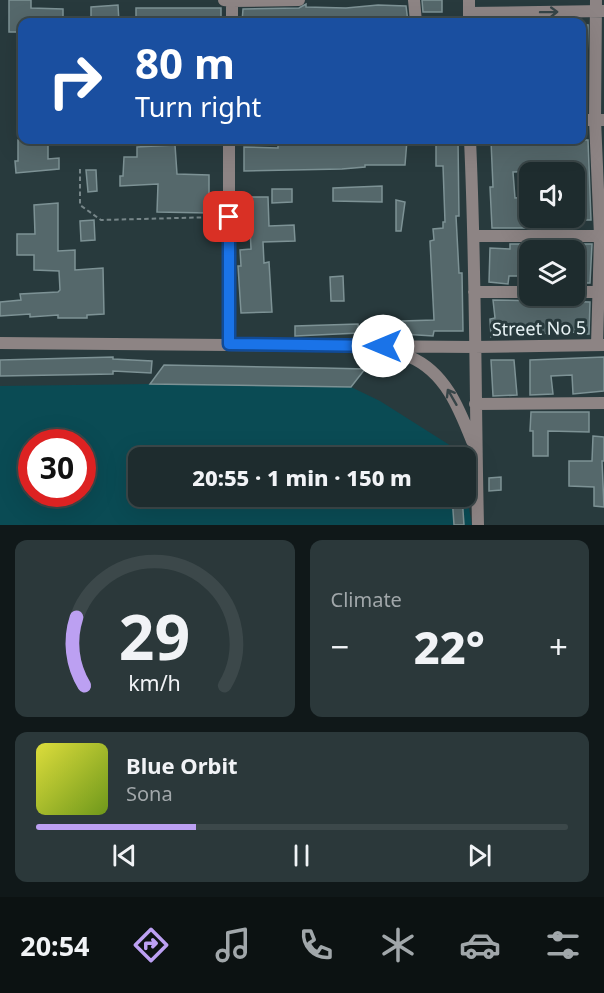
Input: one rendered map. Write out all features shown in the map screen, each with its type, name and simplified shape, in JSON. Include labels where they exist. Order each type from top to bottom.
[{"type":"street","points":[[231,18],[228,1],[299,0]]},
{"type":"street","points":[[414,0],[416,18]]},
{"type":"street","points":[[469,0],[469,18],[599,7],[594,120],[602,236],[601,345]]},
{"type":"street","points":[[586,68],[596,68]]},
{"type":"street","points":[[229,144],[229,344]]},
{"type":"street","points":[[470,144],[475,236],[476,447]]},
{"type":"street","points":[[475,236],[602,236]]},
{"type":"street","points":[[474,292],[519,292]]},
{"type":"street","points":[[585,292],[601,292]]},
{"type":"street","points":[[0,343],[360,346],[410,357],[441,380],[451,393],[475,447]]},
{"type":"street","name":"Street No 5","points":[[360,346],[601,345]]},
{"type":"street","points":[[475,404],[604,403]]},
{"type":"street","points":[[476,450],[478,525]]},
{"type":"path","points":[[80,169],[80,205],[101,220],[229,217]]},
{"type":"shaded area","points":[[150,384],[351,387],[380,401],[453,447],[128,447],[128,507],[469,507],[472,525],[0,525],[0,386]]},
{"type":"building","points":[[9,0],[31,0],[31,8],[63,9],[63,18],[18,18],[18,32],[9,32]]},
{"type":"building","points":[[422,0],[442,0],[442,12],[423,12]]},
{"type":"building","points":[[306,4],[306,7],[346,8],[378,5],[406,6],[408,18],[242,18],[243,9],[299,8]]},
{"type":"building","points":[[118,5],[119,18],[91,18],[91,7]]},
{"type":"building","points":[[136,8],[221,8],[221,18],[136,18]]},
{"type":"building","points":[[586,25],[588,25],[587,59]]},
{"type":"building","points":[[588,140],[591,220],[585,220],[585,162],[519,162],[519,172],[513,172],[515,198],[519,198],[519,228],[492,228],[490,187],[493,187],[491,144],[586,144]]},
{"type":"building","points":[[18,144],[48,144],[48,159],[59,158],[59,169],[16,173],[15,161],[18,161]]},
{"type":"building","points":[[407,144],[405,165],[244,171],[244,147],[278,148],[278,145]]},
{"type":"building","points":[[436,144],[458,144],[459,216],[456,216],[459,273],[462,273],[463,331],[434,331],[433,336],[402,334],[402,321],[434,320],[430,241],[434,240],[433,229],[443,228],[443,222],[445,222],[443,166],[436,166]]},
{"type":"building","points":[[175,145],[177,174],[209,175],[209,213],[157,212],[158,184],[120,186],[124,157],[137,157],[137,147]]},
{"type":"building","points":[[86,170],[96,170],[97,191],[88,192]]},
{"type":"building","points":[[382,186],[382,202],[333,201],[333,188]]},
{"type":"building","points":[[272,189],[292,189],[292,202],[272,203]]},
{"type":"building","points":[[251,197],[268,197],[269,226],[294,225],[295,241],[263,242],[264,263],[269,262],[272,312],[241,313],[238,266],[241,266],[240,250],[251,249],[250,227],[253,227]]},
{"type":"building","points":[[396,200],[405,202],[401,231],[396,231]]},
{"type":"building","points":[[58,203],[58,251],[75,250],[75,270],[103,268],[104,314],[87,315],[87,318],[58,318],[58,315],[30,317],[30,314],[0,316],[0,302],[21,300],[20,294],[60,290],[59,271],[34,270],[34,255],[17,255],[17,234],[35,234],[34,205]]},
{"type":"building","points":[[94,220],[95,240],[81,241],[80,221]]},
{"type":"building","points":[[510,244],[519,244],[519,276],[509,276],[508,284],[489,282],[490,248],[510,249]]},
{"type":"building","points":[[585,244],[592,244],[590,283],[585,283]]},
{"type":"building","points":[[343,276],[344,301],[331,301],[330,277]]},
{"type":"building","points":[[493,300],[519,301],[519,306],[585,306],[585,302],[590,302],[589,334],[579,334],[579,332],[531,334],[531,330],[511,331],[512,335],[491,337],[490,319],[495,318]]},
{"type":"building","points":[[358,324],[359,333],[295,336],[295,326]]},
{"type":"building","points":[[113,357],[113,359],[152,361],[151,373],[113,371],[113,374],[0,376],[0,360]]},
{"type":"building","points":[[604,357],[604,391],[573,394],[572,375],[551,376],[553,394],[530,395],[530,360]]},
{"type":"building","points":[[491,360],[514,360],[517,395],[493,396]]},
{"type":"building","points":[[164,365],[365,369],[351,387],[150,384]]},
{"type":"building","points":[[531,412],[589,412],[589,432],[548,431],[548,456],[533,456],[533,431],[530,431]]},
{"type":"building","points":[[593,436],[604,437],[604,461],[602,461],[604,507],[594,506],[594,487],[569,486],[569,461],[592,461]]},
{"type":"building","points":[[501,477],[501,490],[489,491],[489,478]]},
{"type":"building","points":[[453,507],[463,507],[464,525],[454,525]]},
{"type":"route","points":[[229,217],[229,344],[383,346]]}]
